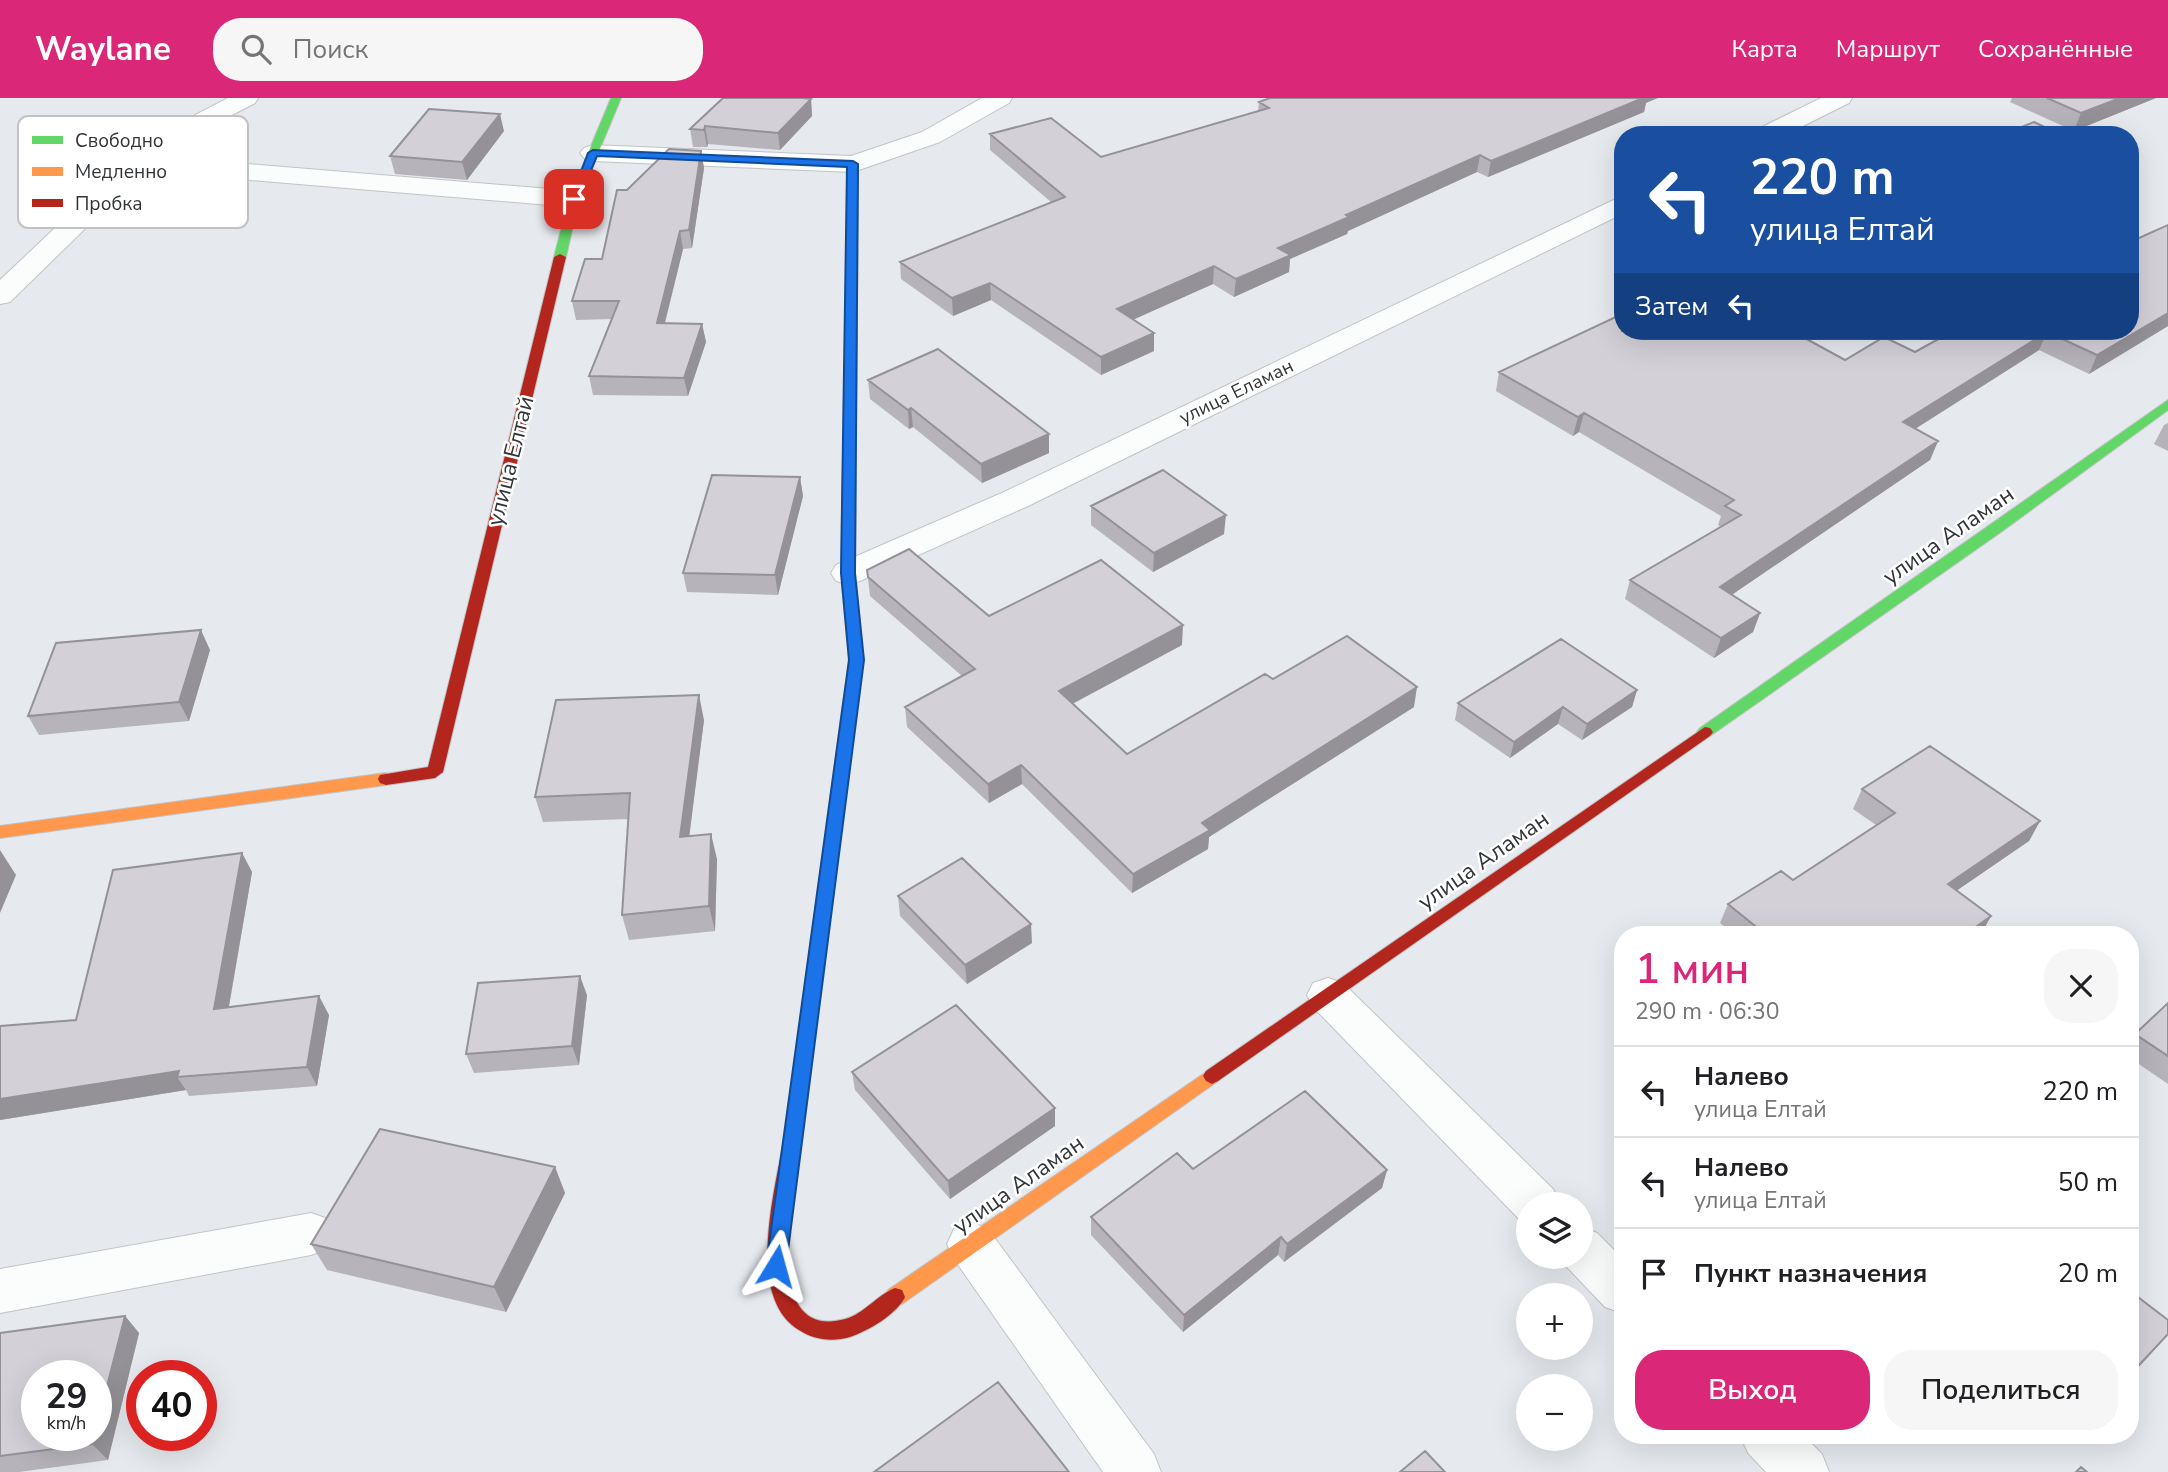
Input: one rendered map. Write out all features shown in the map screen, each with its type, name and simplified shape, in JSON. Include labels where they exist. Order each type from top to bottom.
[{"type":"street","points":[[211,116],[246,98]]},
{"type":"street","name":"улица Елтай","points":[[0,832],[435,772],[574,199],[616,98]]},
{"type":"street","points":[[593,153],[853,164],[931,137],[1000,98]]},
{"type":"street","points":[[1783,126],[1840,98]]},
{"type":"street","points":[[848,573],[853,164]]},
{"type":"street","points":[[248,172],[574,199]]},
{"type":"street","name":"улица Еламан","points":[[848,573],[1016,499],[1614,208]]},
{"type":"street","points":[[0,296],[71,228]]},
{"type":"street","name":"улица Аламан","points":[[848,573],[856,660],[776,1266],[778,1291],[789,1314],[815,1330],[836,1331],[855,1325],[1996,529],[2168,404]]},
{"type":"street","points":[[1328,995],[1524,1192]]},
{"type":"street","points":[[0,1291],[311,1234]]},
{"type":"street","points":[[971,1244],[1135,1472]]},
{"type":"street","points":[[1593,1261],[1614,1282]]},
{"type":"street","points":[[1775,1444],[1803,1472]]},
{"type":"building","points":[[723,98],[811,99],[778,133],[705,126],[704,130],[690,129]]},
{"type":"building","points":[[1270,98],[1643,98],[1491,161],[1480,155],[1278,248],[1291,255],[1236,279],[1214,266],[1117,309],[1154,333],[1101,357],[990,283],[952,298],[900,262],[1065,197],[990,134],[1051,118],[1101,157],[1269,108],[1259,102]]},
{"type":"building","points":[[2047,98],[2120,98],[2081,113]]},
{"type":"building","points":[[429,109],[500,114],[462,162],[390,156]]},
{"type":"building","points":[[2034,122],[2042,126],[2024,126]]},
{"type":"building","points":[[669,149],[701,151],[689,230],[680,231],[657,323],[702,324],[684,378],[589,376],[619,301],[572,301],[585,259],[602,259],[617,190],[627,190]]},
{"type":"building","points":[[2168,225],[2168,313],[2139,330],[2139,238]]},
{"type":"building","points":[[1614,318],[1614,340],[1808,340],[1845,360],[1879,340],[1890,340],[1915,352],[1937,340],[2034,340],[1903,422],[1938,441],[1720,587],[1760,613],[1721,638],[1630,580],[1741,515],[1725,506],[1734,500],[1584,413],[1578,417],[1499,372]]},
{"type":"building","points":[[2064,340],[2122,340],[2097,355]]},
{"type":"building","points":[[938,349],[1049,434],[981,464],[911,408],[908,410],[868,380]]},
{"type":"building","points":[[1163,470],[1226,515],[1154,553],[1091,506]]},
{"type":"building","points":[[712,475],[800,477],[775,575],[683,573]]},
{"type":"building","points":[[909,549],[989,616],[1101,560],[1183,625],[1059,691],[1127,754],[1265,674],[1273,679],[1347,636],[1417,687],[1202,823],[1210,830],[1133,874],[1021,765],[988,784],[905,707],[975,669],[868,577],[867,570]]},
{"type":"building","points":[[201,630],[179,702],[28,716],[56,643]]},
{"type":"building","points":[[1561,639],[1637,690],[1587,724],[1563,707],[1514,742],[1458,703]]},
{"type":"building","points":[[699,695],[680,837],[711,834],[709,906],[622,915],[630,793],[535,797],[556,700]]},
{"type":"building","points":[[1930,746],[2040,821],[1948,884],[1991,916],[1977,926],[1755,926],[1728,904],[1781,871],[1793,880],[1895,813],[1862,789]]},
{"type":"building","points":[[242,853],[214,1009],[319,996],[307,1067],[177,1077],[179,1071],[0,1099],[0,1026],[76,1020],[113,870]]},
{"type":"building","points":[[962,858],[1031,924],[965,965],[898,896]]},
{"type":"building","points":[[580,976],[572,1046],[466,1054],[478,983]]},
{"type":"building","points":[[2168,1003],[2168,1056],[2139,1037],[2139,1030]]},
{"type":"building","points":[[956,1005],[1055,1108],[948,1181],[852,1072]]},
{"type":"building","points":[[1305,1091],[1387,1170],[1287,1244],[1281,1237],[1184,1315],[1091,1217],[1177,1153],[1193,1169]]},
{"type":"building","points":[[380,1129],[555,1167],[494,1287],[311,1244]]},
{"type":"building","points":[[2139,1298],[2168,1320],[2168,1334],[2139,1365]]},
{"type":"building","points":[[125,1316],[112,1367],[112,1360],[21,1360],[21,1451],[38,1451],[0,1456],[0,1333]]},
{"type":"building","points":[[998,1382],[1069,1472],[874,1472]]},
{"type":"building","points":[[1425,1451],[1445,1472],[1400,1472]]},
{"type":"traffic: fast","points":[[560,257],[574,199],[616,98]]},
{"type":"traffic: fast","points":[[853,164],[848,573],[856,660],[854,675]]},
{"type":"traffic: fast","points":[[1705,732],[1996,529],[2168,404]]},
{"type":"traffic: slow","points":[[793,1139],[854,675]]},
{"type":"traffic: slow","points":[[0,832],[386,779]]},
{"type":"traffic: slow","points":[[895,1297],[1212,1076]]},
{"type":"traffic: jam","points":[[386,779],[435,772],[560,257]]},
{"type":"traffic: jam","points":[[1212,1076],[1705,732]]},
{"type":"traffic: jam","points":[[793,1139],[781,1214],[778,1273],[783,1298],[794,1317],[813,1328],[845,1328],[865,1319],[895,1297]]},
{"type":"route","points":[[574,199],[593,153],[853,164],[848,573],[856,660],[776,1266]]}]
